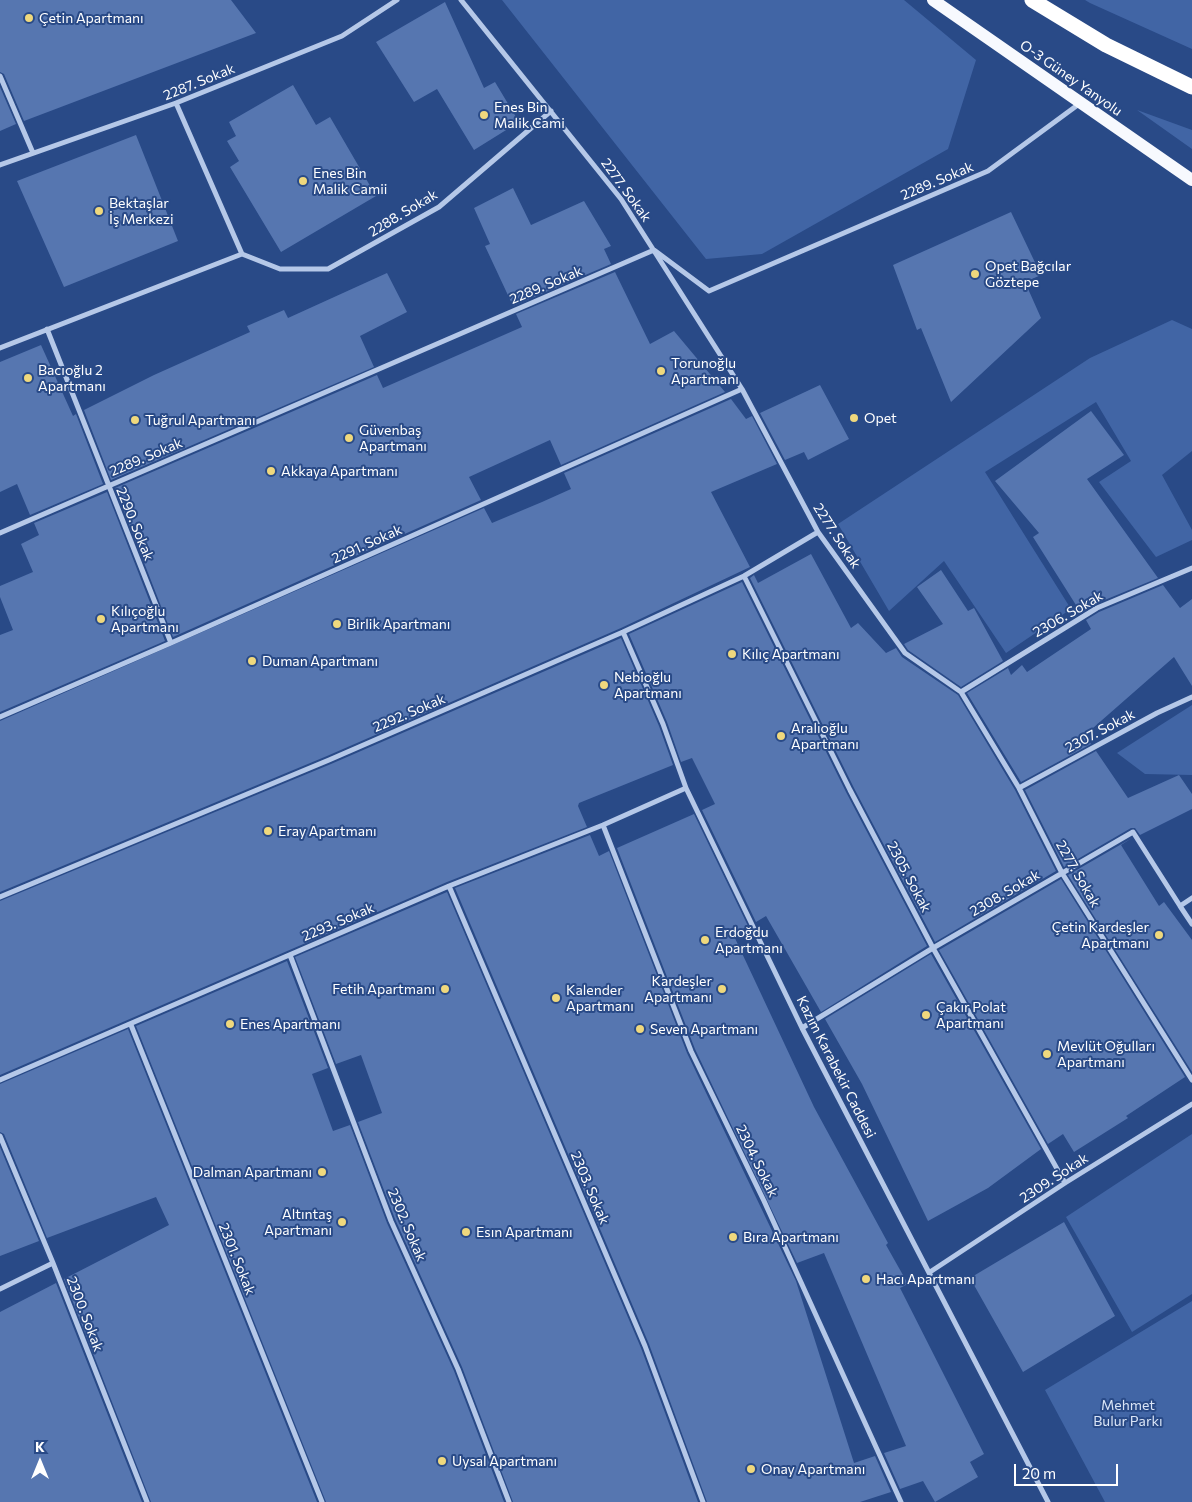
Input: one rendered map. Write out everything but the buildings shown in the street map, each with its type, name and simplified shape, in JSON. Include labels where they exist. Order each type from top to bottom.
[{"type":"highway","points":[[1032,0],[1106,45],[1192,87]]},
{"type":"main road","name":"O-3 Güney Yanyolu","points":[[933,0],[1192,180]]},
{"type":"street","name":"2287. Sokak","points":[[0,165],[176,103],[342,36],[397,0]]},
{"type":"street","name":"2277. Sokak","points":[[462,0],[621,199],[742,389],[818,532],[905,653],[961,692],[1019,788],[1062,872],[1192,1080]]},
{"type":"street","points":[[0,76],[33,153]]},
{"type":"street","points":[[0,348],[47,328],[242,254],[176,103]]},
{"type":"street","name":"2289. Sokak","points":[[0,533],[654,250],[709,291],[988,171],[1080,103]]},
{"type":"street","name":"2288. Sokak","points":[[242,254],[280,269],[328,269],[439,207],[550,111]]},
{"type":"street","name":"2290. Sokak","points":[[47,328],[107,486],[171,643]]},
{"type":"street","name":"2291. Sokak","points":[[0,717],[742,389]]},
{"type":"street","name":"2292. Sokak","points":[[0,897],[329,760],[623,632],[744,576],[818,532]]},
{"type":"street","name":"2306. Sokak","points":[[961,692],[1097,608],[1192,568]]},
{"type":"street","name":"2305. Sokak","points":[[744,576],[850,790],[933,948],[1065,1183]]},
{"type":"street","name":"Kazım Karabekir Caddesi","points":[[623,632],[663,724],[686,788],[802,1028],[1048,1502]]},
{"type":"street","name":"2307. Sokak","points":[[1019,788],[1157,713],[1192,697]]},
{"type":"street","name":"2293. Sokak","points":[[0,1080],[449,886],[603,825],[686,788]]},
{"type":"street","name":"2304. Sokak","points":[[603,825],[691,1051],[764,1201],[901,1502]]},
{"type":"street","name":"2308. Sokak","points":[[802,1028],[933,948],[1133,832],[1180,906]]},
{"type":"street","name":"2303. Sokak","points":[[449,886],[645,1346],[703,1502]]},
{"type":"street","points":[[1192,898],[1180,906],[1192,924]]},
{"type":"street","name":"2302. Sokak","points":[[290,955],[391,1221],[458,1369],[509,1502]]},
{"type":"street","name":"2301. Sokak","points":[[131,1025],[322,1502]]},
{"type":"street","name":"2309. Sokak","points":[[930,1272],[1065,1183],[1192,1104]]},
{"type":"street","name":"2300. Sokak","points":[[0,1136],[53,1263],[147,1502]]},
{"type":"street","points":[[0,1289],[53,1263]]},
{"type":"green space","points":[[502,0],[904,0],[976,60],[948,149],[762,254],[706,259]]},
{"type":"green space","points":[[1085,0],[1192,0],[1192,49],[1090,3]]},
{"type":"green space","points":[[1137,110],[1192,130],[1192,149]]},
{"type":"green space","points":[[1172,320],[1192,329],[1192,451],[1162,475],[1192,530],[1192,540],[1156,557],[1099,482],[1131,461],[1096,402],[985,472],[1071,609],[1006,653],[944,561],[889,611],[838,524],[1090,358]]},
{"type":"green space","points":[[1192,705],[1192,775],[1145,774],[1117,753]]},
{"type":"green space","points":[[1192,1134],[1192,1294],[1132,1332],[1066,1217]]},
{"type":"green space","name":"Mehmet Bulur Parkı","points":[[1192,1301],[1192,1502],[1105,1502],[1045,1390]]},
{"type":"place","name":"Çetin Apartmanı","points":[[29,18]]},
{"type":"place","name":"Enes Bin Malik Cami","points":[[484,115]]},
{"type":"place","name":"Enes Bin Malik Camii","points":[[303,181]]},
{"type":"place","name":"Bektaşlar İş Merkezi","points":[[99,211]]},
{"type":"place","name":"Opet Bağcılar Göztepe","points":[[975,274]]},
{"type":"place","name":"Torunoğlu Apartmanı","points":[[661,371]]},
{"type":"place","name":"Bacıoğlu 2 Apartmanı","points":[[28,378]]},
{"type":"place","name":"Opet","points":[[854,418]]},
{"type":"place","name":"Tuğrul Apartmanı","points":[[135,420]]},
{"type":"place","name":"Güvenbaş Apartmanı","points":[[349,438]]},
{"type":"place","name":"Akkaya Apartmanı","points":[[271,471]]},
{"type":"place","name":"Kılıçoğlu Apartmanı","points":[[101,619]]},
{"type":"place","name":"Birlik Apartmanı","points":[[337,624]]},
{"type":"place","name":"Kılıç Apartmanı","points":[[732,654]]},
{"type":"place","name":"Duman Apartmanı","points":[[252,661]]},
{"type":"place","name":"Nebioğlu Apartmanı","points":[[604,685]]},
{"type":"place","name":"Aralıoğlu Apartmanı","points":[[781,736]]},
{"type":"place","name":"Eray Apartmanı","points":[[268,831]]},
{"type":"place","name":"Çetin Kardeşler Apartmanı","points":[[1159,935]]},
{"type":"place","name":"Erdoğdu Apartmanı","points":[[705,940]]},
{"type":"place","name":"Fetih Apartmanı","points":[[445,989]]},
{"type":"place","name":"Kardeşler Apartmanı","points":[[722,989]]},
{"type":"place","name":"Kalender Apartmanı","points":[[556,998]]},
{"type":"place","name":"Çakır Polat Apartmanı","points":[[926,1015]]},
{"type":"place","name":"Enes Apartmanı","points":[[230,1024]]},
{"type":"place","name":"Seven Apartmanı","points":[[640,1029]]},
{"type":"place","name":"Mevlüt Oğulları Apartmanı","points":[[1047,1054]]},
{"type":"place","name":"Dalman Apartmanı","points":[[322,1172]]},
{"type":"place","name":"Altıntaş Apartmanı","points":[[342,1222]]},
{"type":"place","name":"Esın Apartmanı","points":[[466,1232]]},
{"type":"place","name":"Bıra Apartmanı","points":[[733,1237]]},
{"type":"place","name":"Hacı Apartmanı","points":[[866,1279]]},
{"type":"place","name":"Uysal Apartmanı","points":[[442,1461]]},
{"type":"place","name":"Onay Apartmanı","points":[[751,1469]]}]
